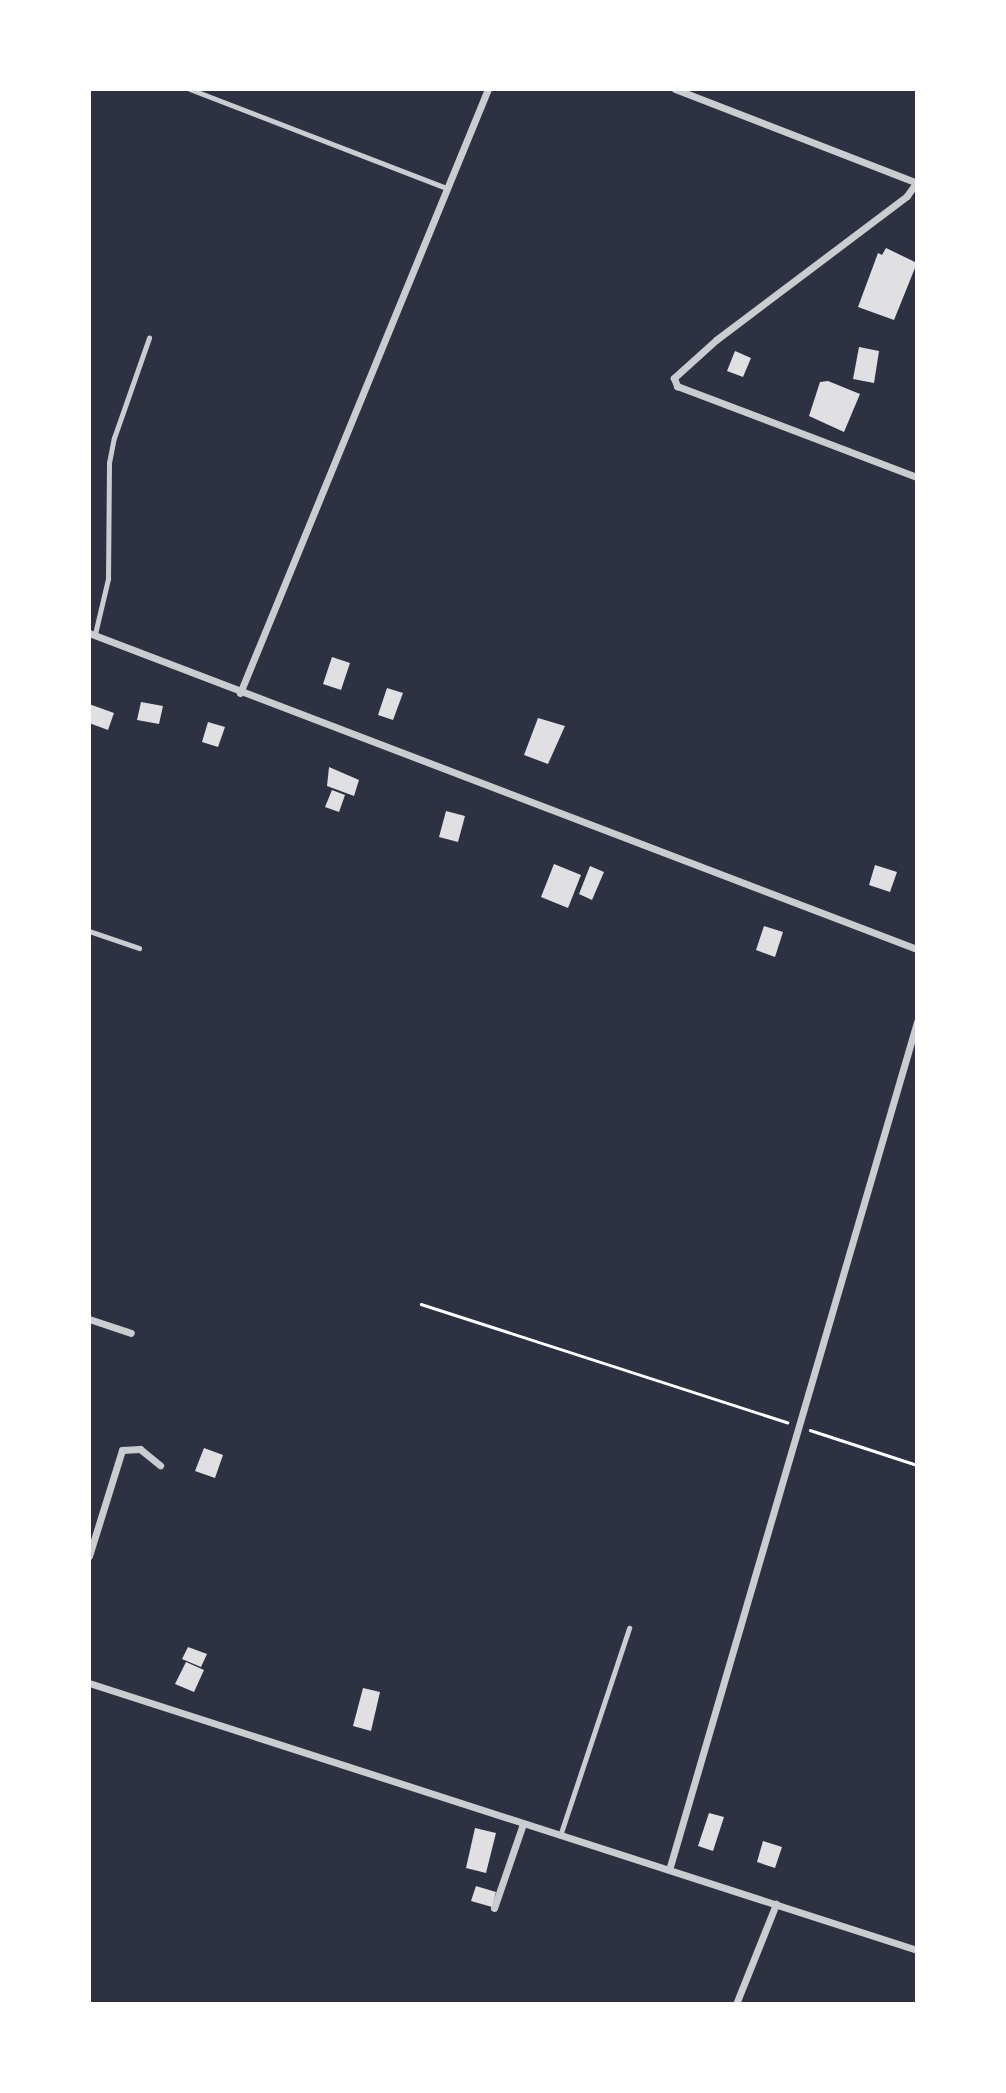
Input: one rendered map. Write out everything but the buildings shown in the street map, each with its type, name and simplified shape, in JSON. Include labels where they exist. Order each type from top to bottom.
[{"type":"street","points":[[240,693],[488,89]]},
{"type":"street","points":[[675,89],[916,183],[907,196],[716,340],[674,378],[677,386],[917,477]]},
{"type":"street","points":[[92,634],[240,693],[503,788],[917,949]]},
{"type":"street","points":[[669,1870],[917,1022]]},
{"type":"street","points":[[89,1319],[131,1333]]},
{"type":"street","points":[[89,1556],[122,1450],[140,1449],[160,1465]]},
{"type":"street","points":[[89,1683],[917,1950]]},
{"type":"street","points":[[494,1908],[523,1824]]},
{"type":"street","points":[[736,2004],[776,1904]]},
{"type":"lane","points":[[190,89],[448,188]]},
{"type":"lane","points":[[92,634],[108,579],[109,463],[114,438],[149,338]]},
{"type":"lane","points":[[89,931],[139,948]]},
{"type":"lane","points":[[560,1837],[629,1628]]},
{"type":"path","points":[[421,1304],[917,1465]]}]
